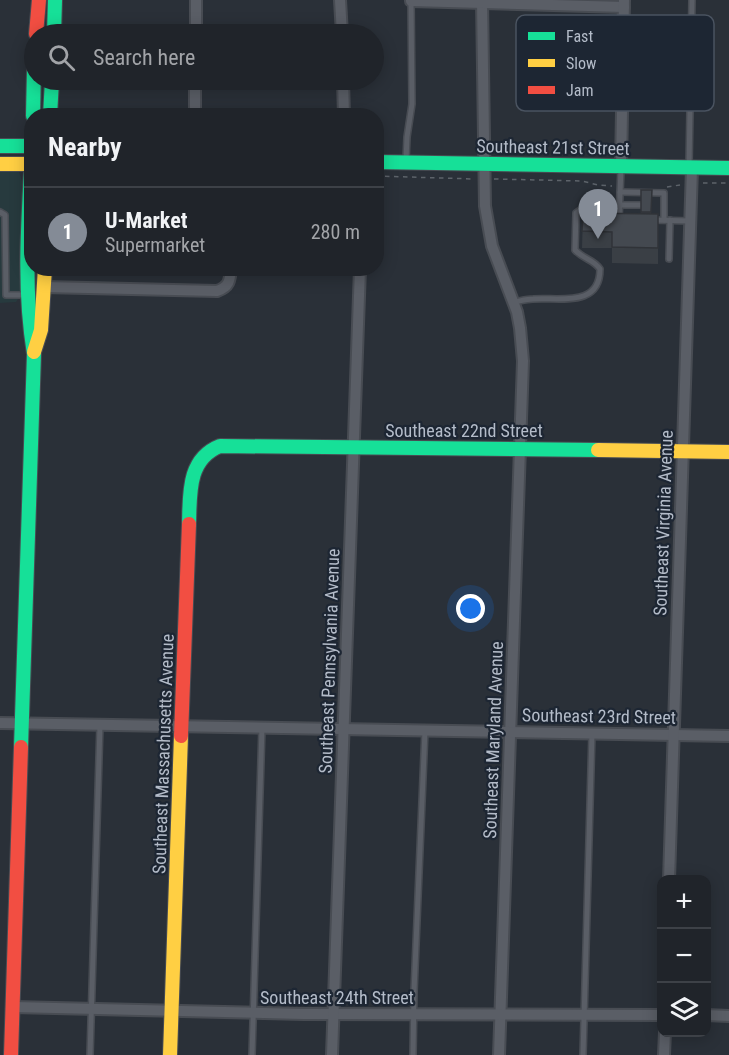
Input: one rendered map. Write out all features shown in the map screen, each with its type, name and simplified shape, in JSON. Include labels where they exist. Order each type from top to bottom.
[{"type":"main road","points":[[37,24],[39,0]]},
{"type":"main road","points":[[54,24],[55,0]]},
{"type":"main road","points":[[33,108],[34,90]]},
{"type":"main road","points":[[50,108],[51,90]]},
{"type":"main road","points":[[0,146],[24,146]]},
{"type":"main road","name":"Southeast 21st Street","points":[[384,162],[729,168]]},
{"type":"main road","points":[[0,164],[24,164]]},
{"type":"main road","points":[[11,1055],[33,354],[28,325],[28,276]]},
{"type":"main road","points":[[33,354],[40,330],[45,276]]},
{"type":"main road","name":"Southeast 22nd Street","points":[[201,457],[209,450],[224,445],[729,452]]},
{"type":"main road","name":"Southeast Massachusetts Avenue","points":[[170,1055],[190,491],[193,471],[201,457]]},
{"type":"street","points":[[196,0],[196,24]]},
{"type":"street","points":[[340,0],[341,24]]},
{"type":"street","points":[[411,0],[624,3]]},
{"type":"street","name":"Southeast Maryland Avenue","points":[[482,2],[485,206],[489,236],[514,302],[523,349],[499,1055]]},
{"type":"street","points":[[195,90],[195,108]]},
{"type":"street","points":[[344,90],[344,108]]},
{"type":"street","points":[[621,167],[622,111]]},
{"type":"street","name":"Southeast Virginia Avenue","points":[[669,875],[690,168]]},
{"type":"street","points":[[44,287],[217,291],[230,283],[230,276]]},
{"type":"street","name":"Southeast Pennsylvania Avenue","points":[[332,1055],[360,276]]},
{"type":"street","name":"Southeast 23rd Street","points":[[0,723],[729,736]]},
{"type":"street","name":"Southeast 24th Street","points":[[13,1006],[254,1013],[657,1015]]},
{"type":"street","points":[[711,1015],[729,1016]]},
{"type":"street","points":[[664,1055],[665,1037]]},
{"type":"lane","points":[[406,162],[412,104],[411,0]]},
{"type":"lane","points":[[692,0],[692,15]]},
{"type":"lane","points":[[690,168],[691,111]]},
{"type":"lane","points":[[621,167],[619,219],[630,219]]},
{"type":"lane","points":[[620,189],[664,193],[661,206],[667,220],[669,259]]},
{"type":"lane","points":[[514,302],[531,299],[575,299],[588,295],[600,280],[600,269],[590,259],[581,256],[575,250],[576,213],[587,205],[641,205]]},
{"type":"lane","points":[[0,212],[5,215],[3,297],[27,295]]},
{"type":"lane","points":[[642,219],[690,221]]},
{"type":"lane","points":[[90,1055],[99,724]]},
{"type":"lane","points":[[252,1055],[262,727]]},
{"type":"lane","points":[[413,1055],[425,730]]},
{"type":"lane","points":[[583,1055],[592,732]]},
{"type":"path","points":[[384,176],[582,181],[620,189]]},
{"type":"path","points":[[662,186],[672,187],[691,182],[729,183]]},
{"type":"green space","points":[[0,169],[19,172],[24,187],[20,296],[16,302],[0,303]]},
{"type":"building","points":[[641,190],[652,190],[651,212],[641,212]]},
{"type":"building","points":[[583,213],[658,214],[658,248],[612,247],[612,232],[582,231]]},
{"type":"traffic: fast","points":[[54,24],[55,0]]},
{"type":"traffic: fast","points":[[33,108],[34,90]]},
{"type":"traffic: fast","points":[[50,108],[51,90]]},
{"type":"traffic: fast","points":[[0,146],[24,146]]},
{"type":"traffic: fast","points":[[384,162],[729,168]]},
{"type":"traffic: fast","points":[[21,747],[34,354],[27,276]]},
{"type":"traffic: fast","points":[[189,524],[192,479],[201,460],[220,446],[598,450]]},
{"type":"traffic: slow","points":[[0,164],[24,164]]},
{"type":"traffic: slow","points":[[34,352],[41,330],[44,276]]},
{"type":"traffic: slow","points":[[598,450],[729,452]]},
{"type":"traffic: slow","points":[[170,1055],[181,736]]},
{"type":"traffic: jam","points":[[37,24],[39,0]]},
{"type":"traffic: jam","points":[[181,736],[189,524]]},
{"type":"traffic: jam","points":[[11,1055],[21,747]]},
{"type":"place","name":"U-Market","points":[[598,239]]}]
